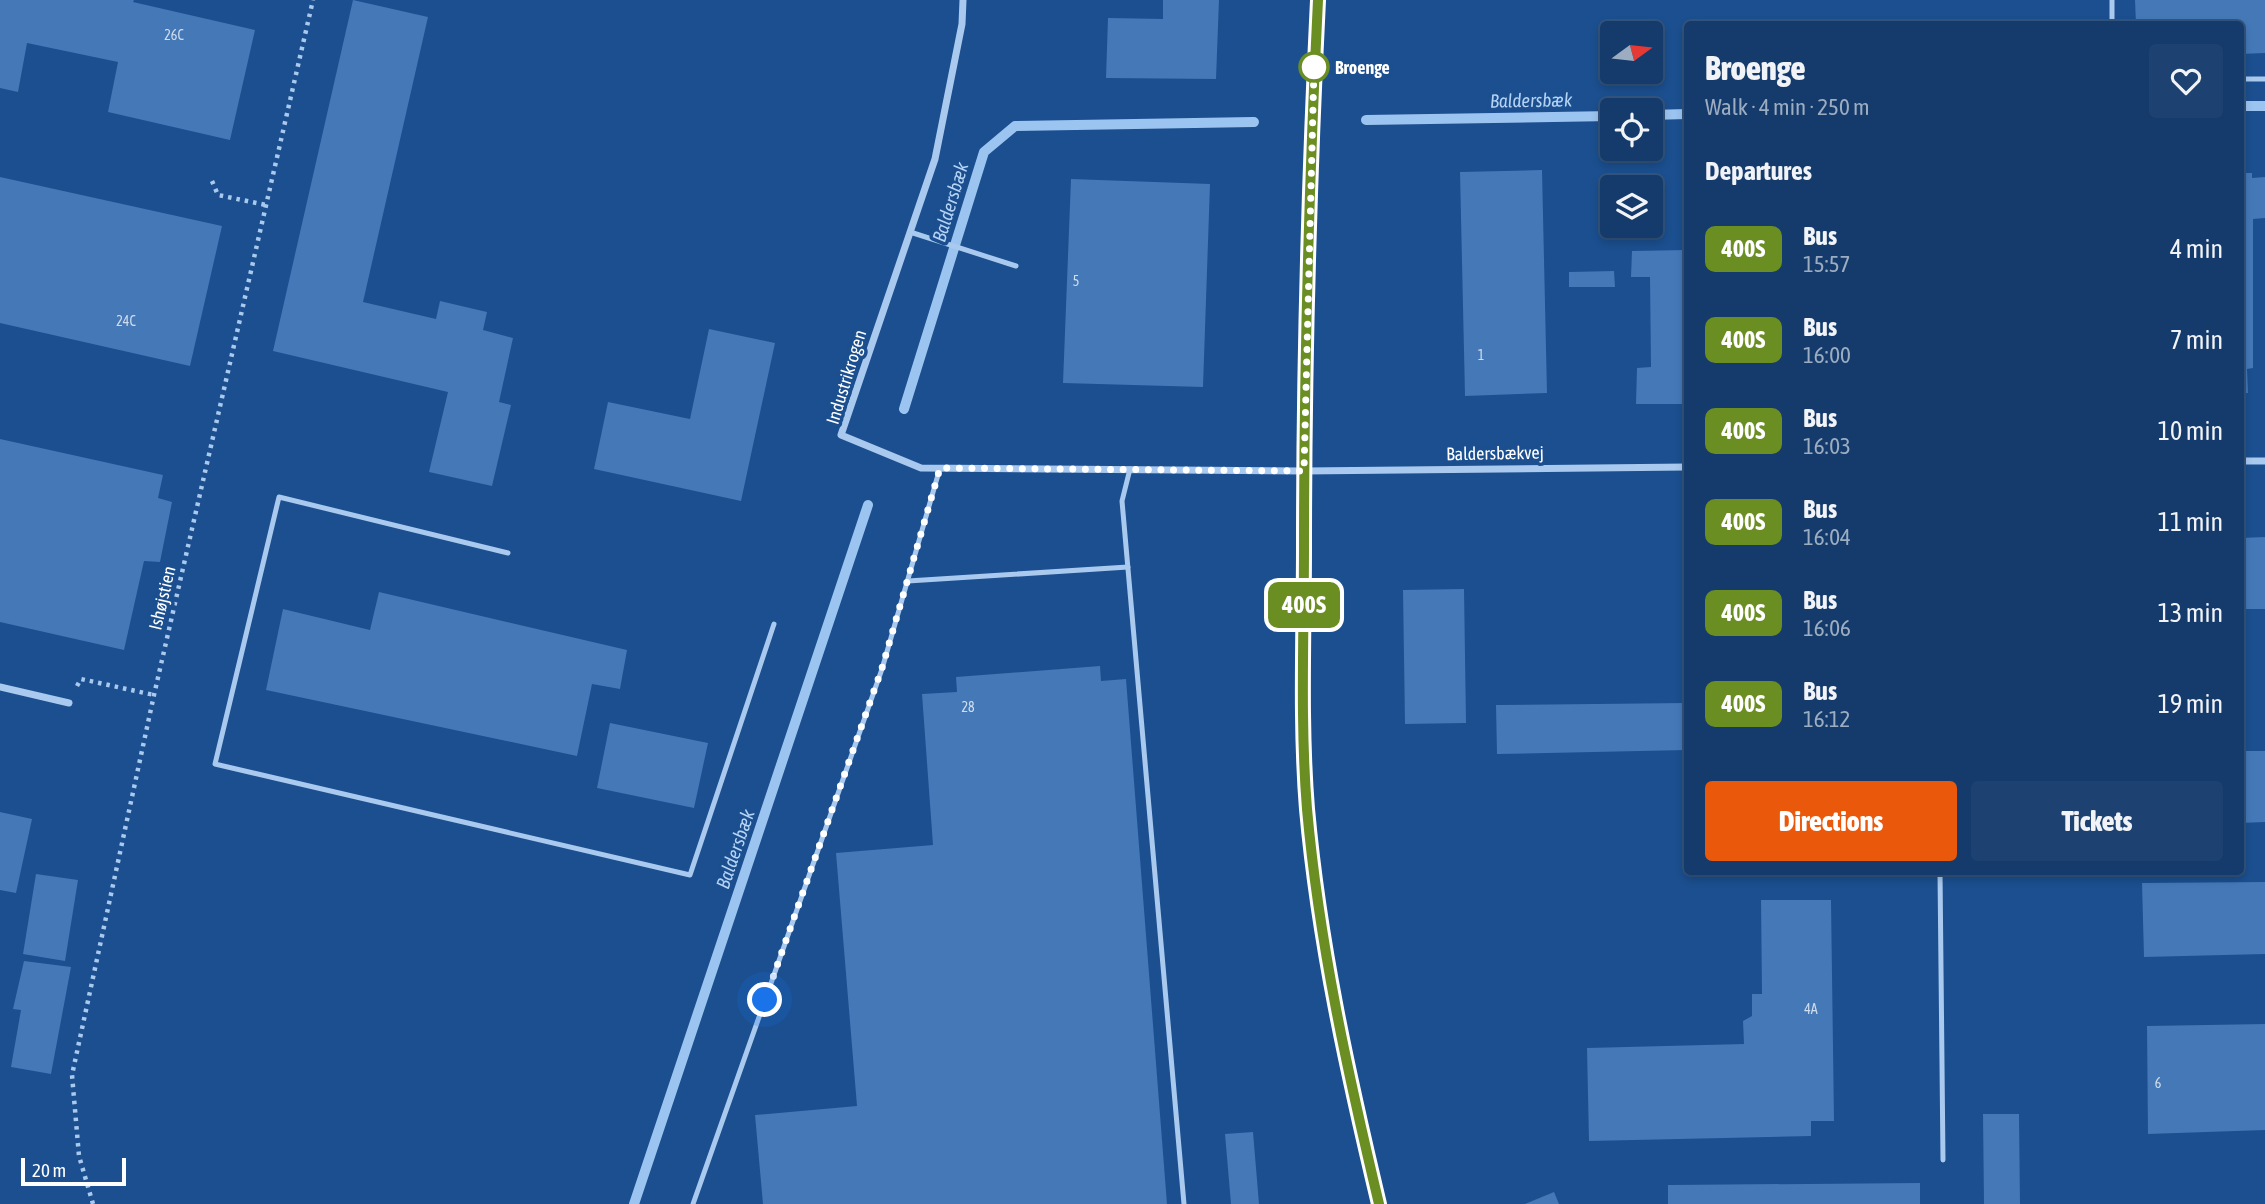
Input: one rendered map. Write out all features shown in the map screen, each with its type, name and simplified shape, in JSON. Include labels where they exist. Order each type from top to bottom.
[{"type":"street","name":"Industrikrogen","points":[[963,0],[962,24],[935,159],[841,435],[921,467],[1304,471]]},
{"type":"street","points":[[1318,0],[1304,471],[1303,682],[1307,807],[1324,943],[1350,1083],[1379,1204]]},
{"type":"street","points":[[2244,461],[2265,461]]},
{"type":"street","name":"Baldersbækvej","points":[[1304,471],[1684,467]]},
{"type":"street","points":[[0,687],[69,703]]},
{"type":"lane","points":[[2112,0],[2112,21]]},
{"type":"lane","points":[[2244,79],[2265,79]]},
{"type":"lane","points":[[910,232],[1016,267]]},
{"type":"lane","points":[[693,1204],[882,668],[940,468]]},
{"type":"lane","points":[[1130,469],[1122,501],[1184,1204]]},
{"type":"lane","points":[[509,554],[279,497],[215,764],[690,875],[774,624]]},
{"type":"lane","points":[[908,581],[1128,567]]},
{"type":"lane","points":[[1940,875],[1943,1160]]},
{"type":"path","name":"Ishøjstien","points":[[93,1204],[79,1156],[72,1075],[154,695],[313,0]]},
{"type":"path","points":[[212,181],[218,195],[266,205]]},
{"type":"path","points":[[69,703],[81,679],[154,695]]},
{"type":"building","points":[[0,0],[134,0],[133,2],[255,30],[230,140],[108,112],[118,62],[27,43],[18,92],[0,88]]},
{"type":"building","points":[[353,0],[428,17],[363,302],[436,319],[440,301],[487,312],[483,330],[513,338],[499,402],[511,405],[492,486],[429,472],[448,392],[273,351]]},
{"type":"building","points":[[1163,0],[1219,0],[1216,79],[1106,78],[1108,18],[1163,19]]},
{"type":"building","points":[[2135,0],[2265,0],[2265,53],[2244,54],[2244,21],[2136,21]]},
{"type":"building","points":[[1542,170],[1547,393],[1465,396],[1460,172]]},
{"type":"building","points":[[2244,173],[2252,173],[2252,178],[2265,177],[2265,218],[2253,219],[2253,368],[2247,369],[2248,393],[2244,393]]},
{"type":"building","points":[[0,177],[222,226],[190,366],[0,323]]},
{"type":"building","points":[[1071,179],[1210,184],[1203,387],[1063,383]]},
{"type":"building","points":[[1684,250],[1684,404],[1636,404],[1637,368],[1651,367],[1650,277],[1631,277],[1632,251]]},
{"type":"building","points":[[1614,271],[1615,287],[1569,287],[1569,272]]},
{"type":"building","points":[[709,329],[775,343],[741,501],[594,469],[608,402],[690,419]]},
{"type":"building","points":[[0,439],[163,475],[158,498],[172,502],[160,562],[144,561],[124,650],[0,622]]},
{"type":"building","points":[[2265,537],[2265,609],[2244,609],[2244,538]]},
{"type":"building","points":[[1464,589],[1466,723],[1405,724],[1403,590]]},
{"type":"building","points":[[379,592],[627,650],[620,689],[592,684],[577,756],[266,690],[283,609],[370,630]]},
{"type":"building","points":[[1100,666],[1101,681],[1126,679],[1167,1204],[763,1204],[755,1115],[857,1106],[836,853],[933,845],[922,694],[957,692],[956,677]]},
{"type":"building","points":[[1684,703],[1684,750],[1497,754],[1496,705]]},
{"type":"building","points":[[610,723],[708,743],[694,808],[597,788]]},
{"type":"building","points":[[2244,751],[2265,751],[2265,822],[2244,823]]},
{"type":"building","points":[[0,812],[32,819],[16,893],[0,890]]},
{"type":"building","points":[[36,874],[78,880],[65,961],[23,954]]},
{"type":"building","points":[[2265,882],[2265,954],[2144,957],[2142,883]]},
{"type":"building","points":[[1761,900],[1831,900],[1834,1121],[1811,1121],[1811,1136],[1589,1141],[1587,1048],[1744,1044],[1743,1021],[1752,1016],[1752,994],[1762,994]]},
{"type":"building","points":[[24,961],[71,967],[51,1074],[11,1067],[21,1010],[13,1009]]},
{"type":"building","points":[[2265,1024],[2265,1130],[2148,1134],[2147,1026]]},
{"type":"building","points":[[1983,1114],[2019,1114],[2020,1204],[1984,1204]]},
{"type":"building","points":[[1253,1132],[1259,1204],[1231,1204],[1225,1134]]},
{"type":"building","points":[[1920,1183],[1920,1204],[1668,1204],[1668,1185]]},
{"type":"building","points":[[1554,1192],[1559,1204],[1525,1204]]},
{"type":"waterway","name":"Baldersbæk","points":[[2244,106],[2265,106]]},
{"type":"waterway","name":"Baldersbæk","points":[[1663,115],[1684,114]]},
{"type":"waterway","name":"Baldersbæk","points":[[1366,120],[1600,116]]},
{"type":"waterway","name":"Baldersbæk","points":[[904,409],[984,152],[1015,126],[1254,122]]},
{"type":"waterway","name":"Baldersbæk","points":[[634,1204],[868,505]]},
{"type":"bus line","name":"400S","points":[[1318,0],[1304,471],[1303,682],[1307,807],[1321,930],[1350,1083],[1379,1204]]},
{"type":"place","name":"Broenge","points":[[1314,67]]},
{"type":"route","points":[[765,1000],[882,668],[940,468],[1304,471],[1314,67]]}]
